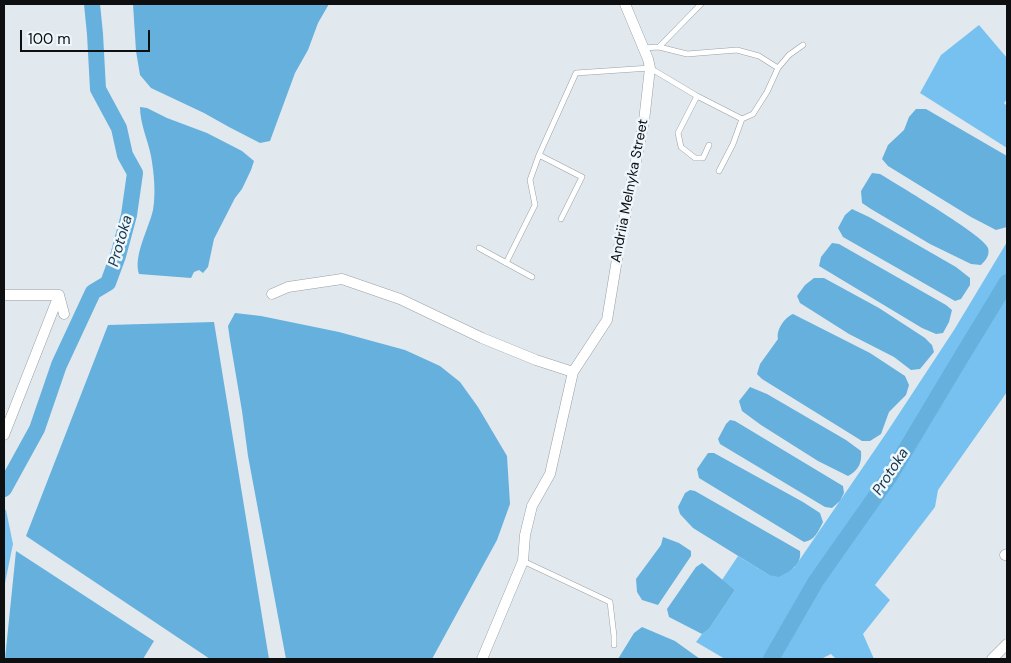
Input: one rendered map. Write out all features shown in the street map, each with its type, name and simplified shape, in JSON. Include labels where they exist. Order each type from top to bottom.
[{"type":"street","name":"Andriia Melnyka Street","points":[[482,659],[523,561],[525,535],[532,506],[550,474],[573,372],[607,320],[620,241],[644,121],[650,68],[644,48],[625,4]]},
{"type":"street","points":[[272,294],[288,287],[342,279],[400,299],[482,338],[536,360],[573,372]]},
{"type":"street","points":[[4,296],[59,295]]},
{"type":"street","points":[[59,295],[64,314]]},
{"type":"street","points":[[4,434],[59,295]]},
{"type":"street","points":[[992,659],[1007,644]]},
{"type":"lane","points":[[658,47],[702,4]]},
{"type":"lane","points":[[719,171],[733,144],[742,119],[753,114],[767,92],[778,68],[789,55],[803,45]]},
{"type":"lane","points":[[644,48],[658,47],[687,54],[737,50],[759,56],[778,68]]},
{"type":"lane","points":[[506,263],[535,205],[530,180],[539,155],[576,74],[650,68],[696,96],[742,119]]},
{"type":"lane","points":[[696,96],[678,133],[681,147],[695,158],[703,158],[709,145]]},
{"type":"lane","points":[[539,155],[582,177],[561,219]]},
{"type":"lane","points":[[479,248],[532,277]]},
{"type":"lane","points":[[523,561],[610,602],[614,645]]},
{"type":"shaded area","points":[[133,4],[329,4],[295,73],[270,141],[260,143],[204,113],[151,88],[140,75],[136,51]]},
{"type":"shaded area","points":[[979,25],[1007,58],[1007,99],[1004,103],[1007,106],[1007,148],[920,93],[941,55]]},
{"type":"shaded area","points":[[140,107],[147,108],[167,118],[207,133],[242,151],[254,161],[242,189],[235,198],[214,239],[208,267],[203,273],[199,270],[194,272],[191,278],[139,274],[138,259],[154,203],[154,176],[151,156],[141,120]]},
{"type":"shaded area","points":[[916,109],[926,109],[1007,156],[1007,227],[996,230],[971,217],[888,166],[882,159],[888,145],[904,130],[909,117]]},
{"type":"shaded area","points":[[872,173],[880,174],[939,210],[983,242],[988,248],[988,255],[981,265],[971,264],[930,244],[862,203],[861,191]]},
{"type":"shaded area","points":[[852,209],[956,267],[970,278],[970,285],[961,299],[955,301],[843,237],[838,228],[845,215]]},
{"type":"shaded area","points":[[1007,242],[1007,392],[938,490],[935,507],[875,585],[890,600],[863,634],[874,659],[836,659],[831,654],[821,659],[725,659],[696,642],[709,629],[735,590],[722,580],[738,556],[769,575],[794,568],[954,330]]},
{"type":"shaded area","points":[[832,243],[839,244],[946,305],[952,310],[949,322],[943,333],[936,334],[922,328],[819,266],[821,257]]},
{"type":"shaded area","points":[[814,278],[824,278],[879,308],[925,338],[932,345],[934,352],[920,369],[911,370],[894,357],[849,334],[800,303],[797,296],[805,285]]},
{"type":"shaded area","points":[[235,313],[261,316],[339,332],[405,350],[440,366],[460,382],[478,407],[507,456],[510,504],[497,540],[432,659],[286,659],[248,456],[230,340],[228,326]]},
{"type":"shaded area","points":[[793,314],[870,353],[905,376],[909,385],[906,395],[889,412],[881,434],[870,441],[862,441],[762,379],[757,374],[760,364],[778,339],[781,325]]},
{"type":"shaded area","points":[[214,322],[269,659],[210,659],[26,536],[108,325]]},
{"type":"shaded area","points":[[750,387],[767,394],[846,440],[861,451],[861,459],[857,469],[848,476],[818,461],[742,411],[739,401]]},
{"type":"shaded area","points":[[730,420],[735,421],[843,486],[844,493],[840,501],[832,508],[825,507],[720,444],[718,439]]},
{"type":"shaded area","points":[[708,453],[714,453],[820,513],[823,522],[816,535],[804,542],[699,478],[697,469]]},
{"type":"shaded area","points":[[690,490],[695,491],[800,551],[797,564],[779,577],[769,575],[693,528],[680,514],[678,507],[685,493]]},
{"type":"shaded area","points":[[4,509],[6,510],[13,544],[4,588]]},
{"type":"shaded area","points":[[663,537],[679,543],[691,551],[691,556],[658,605],[642,600],[637,592],[636,579],[661,545]]},
{"type":"shaded area","points":[[16,551],[154,641],[143,659],[5,659]]},
{"type":"shaded area","points":[[702,563],[735,590],[709,629],[702,634],[669,617],[667,609],[696,567]]},
{"type":"shaded area","points":[[642,627],[675,641],[700,659],[618,659],[634,633]]},
{"type":"waterway","name":"Protoka","points":[[4,489],[37,429],[59,365],[93,292],[108,283],[118,256],[129,215],[135,173],[125,155],[119,128],[98,89],[92,4]]},
{"type":"waterway","name":"Protoka","points":[[771,659],[816,581],[890,476],[1007,282]]}]
